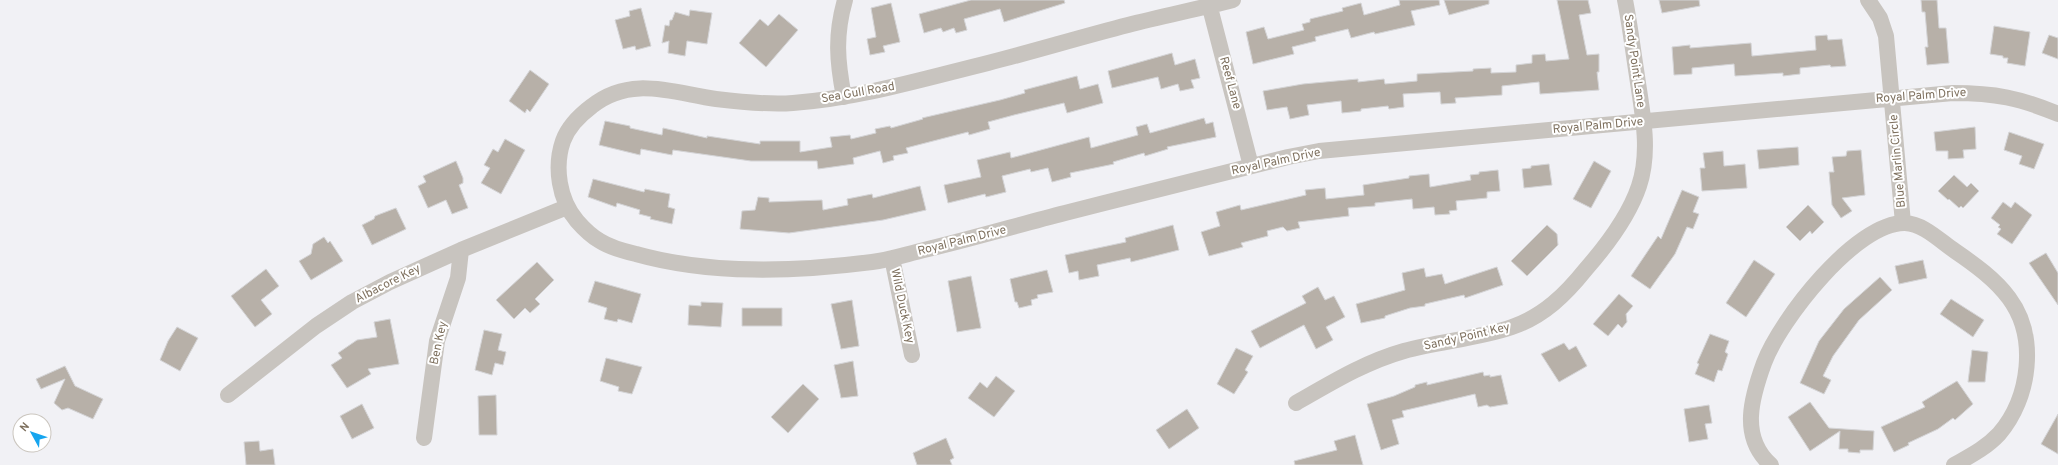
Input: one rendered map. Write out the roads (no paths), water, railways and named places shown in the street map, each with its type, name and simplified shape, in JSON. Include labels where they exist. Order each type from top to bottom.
[{"type":"street","points":[[844,96],[838,62],[837,39],[845,0]]},
{"type":"street","name":"Sea Gull Road","points":[[567,207],[561,190],[559,173],[560,156],[564,139],[571,127],[583,113],[597,101],[616,91],[627,88],[652,88],[716,99],[762,103],[791,103],[874,92],[1209,3],[1233,0]]},
{"type":"street","name":"Sandy Point Lane","points":[[1625,0],[1643,122]]},
{"type":"street","name":"Blue Marlin Circle","points":[[1868,0],[1880,18],[1886,36],[1903,223]]},
{"type":"street","name":"Reef Lane","points":[[1209,3],[1251,166]]},
{"type":"street","name":"Royal Palm Drive","points":[[567,207],[585,230],[599,241],[614,248],[659,260],[716,268],[755,270],[867,262],[892,258],[1000,232],[1062,214],[1251,166],[1319,151],[1953,93],[1984,93],[2030,103],[2058,114]]},
{"type":"street","name":"Sandy Point Key","points":[[1296,402],[1371,362],[1403,351],[1513,327],[1534,317],[1553,304],[1570,289],[1601,252],[1633,201],[1639,186],[1644,165],[1645,144],[1643,122]]},
{"type":"street","name":"Albacore Key","points":[[228,395],[316,326],[352,302],[390,282],[461,250],[567,207]]},
{"type":"street","name":"Blue Marlin Circle","points":[[1771,465],[1759,450],[1753,436],[1750,420],[1750,405],[1766,358],[1781,330],[1803,298],[1826,272],[1851,249],[1880,229],[1892,224],[1903,223],[1922,227],[1999,285],[2010,299],[2024,332],[2027,354],[2026,373],[2023,388],[2016,408],[1999,434],[1988,444],[1954,465]]},
{"type":"street","name":"Ben Key","points":[[424,438],[437,342],[458,278],[461,250]]},
{"type":"street","name":"Wild Duck Key","points":[[892,258],[912,355]]}]
